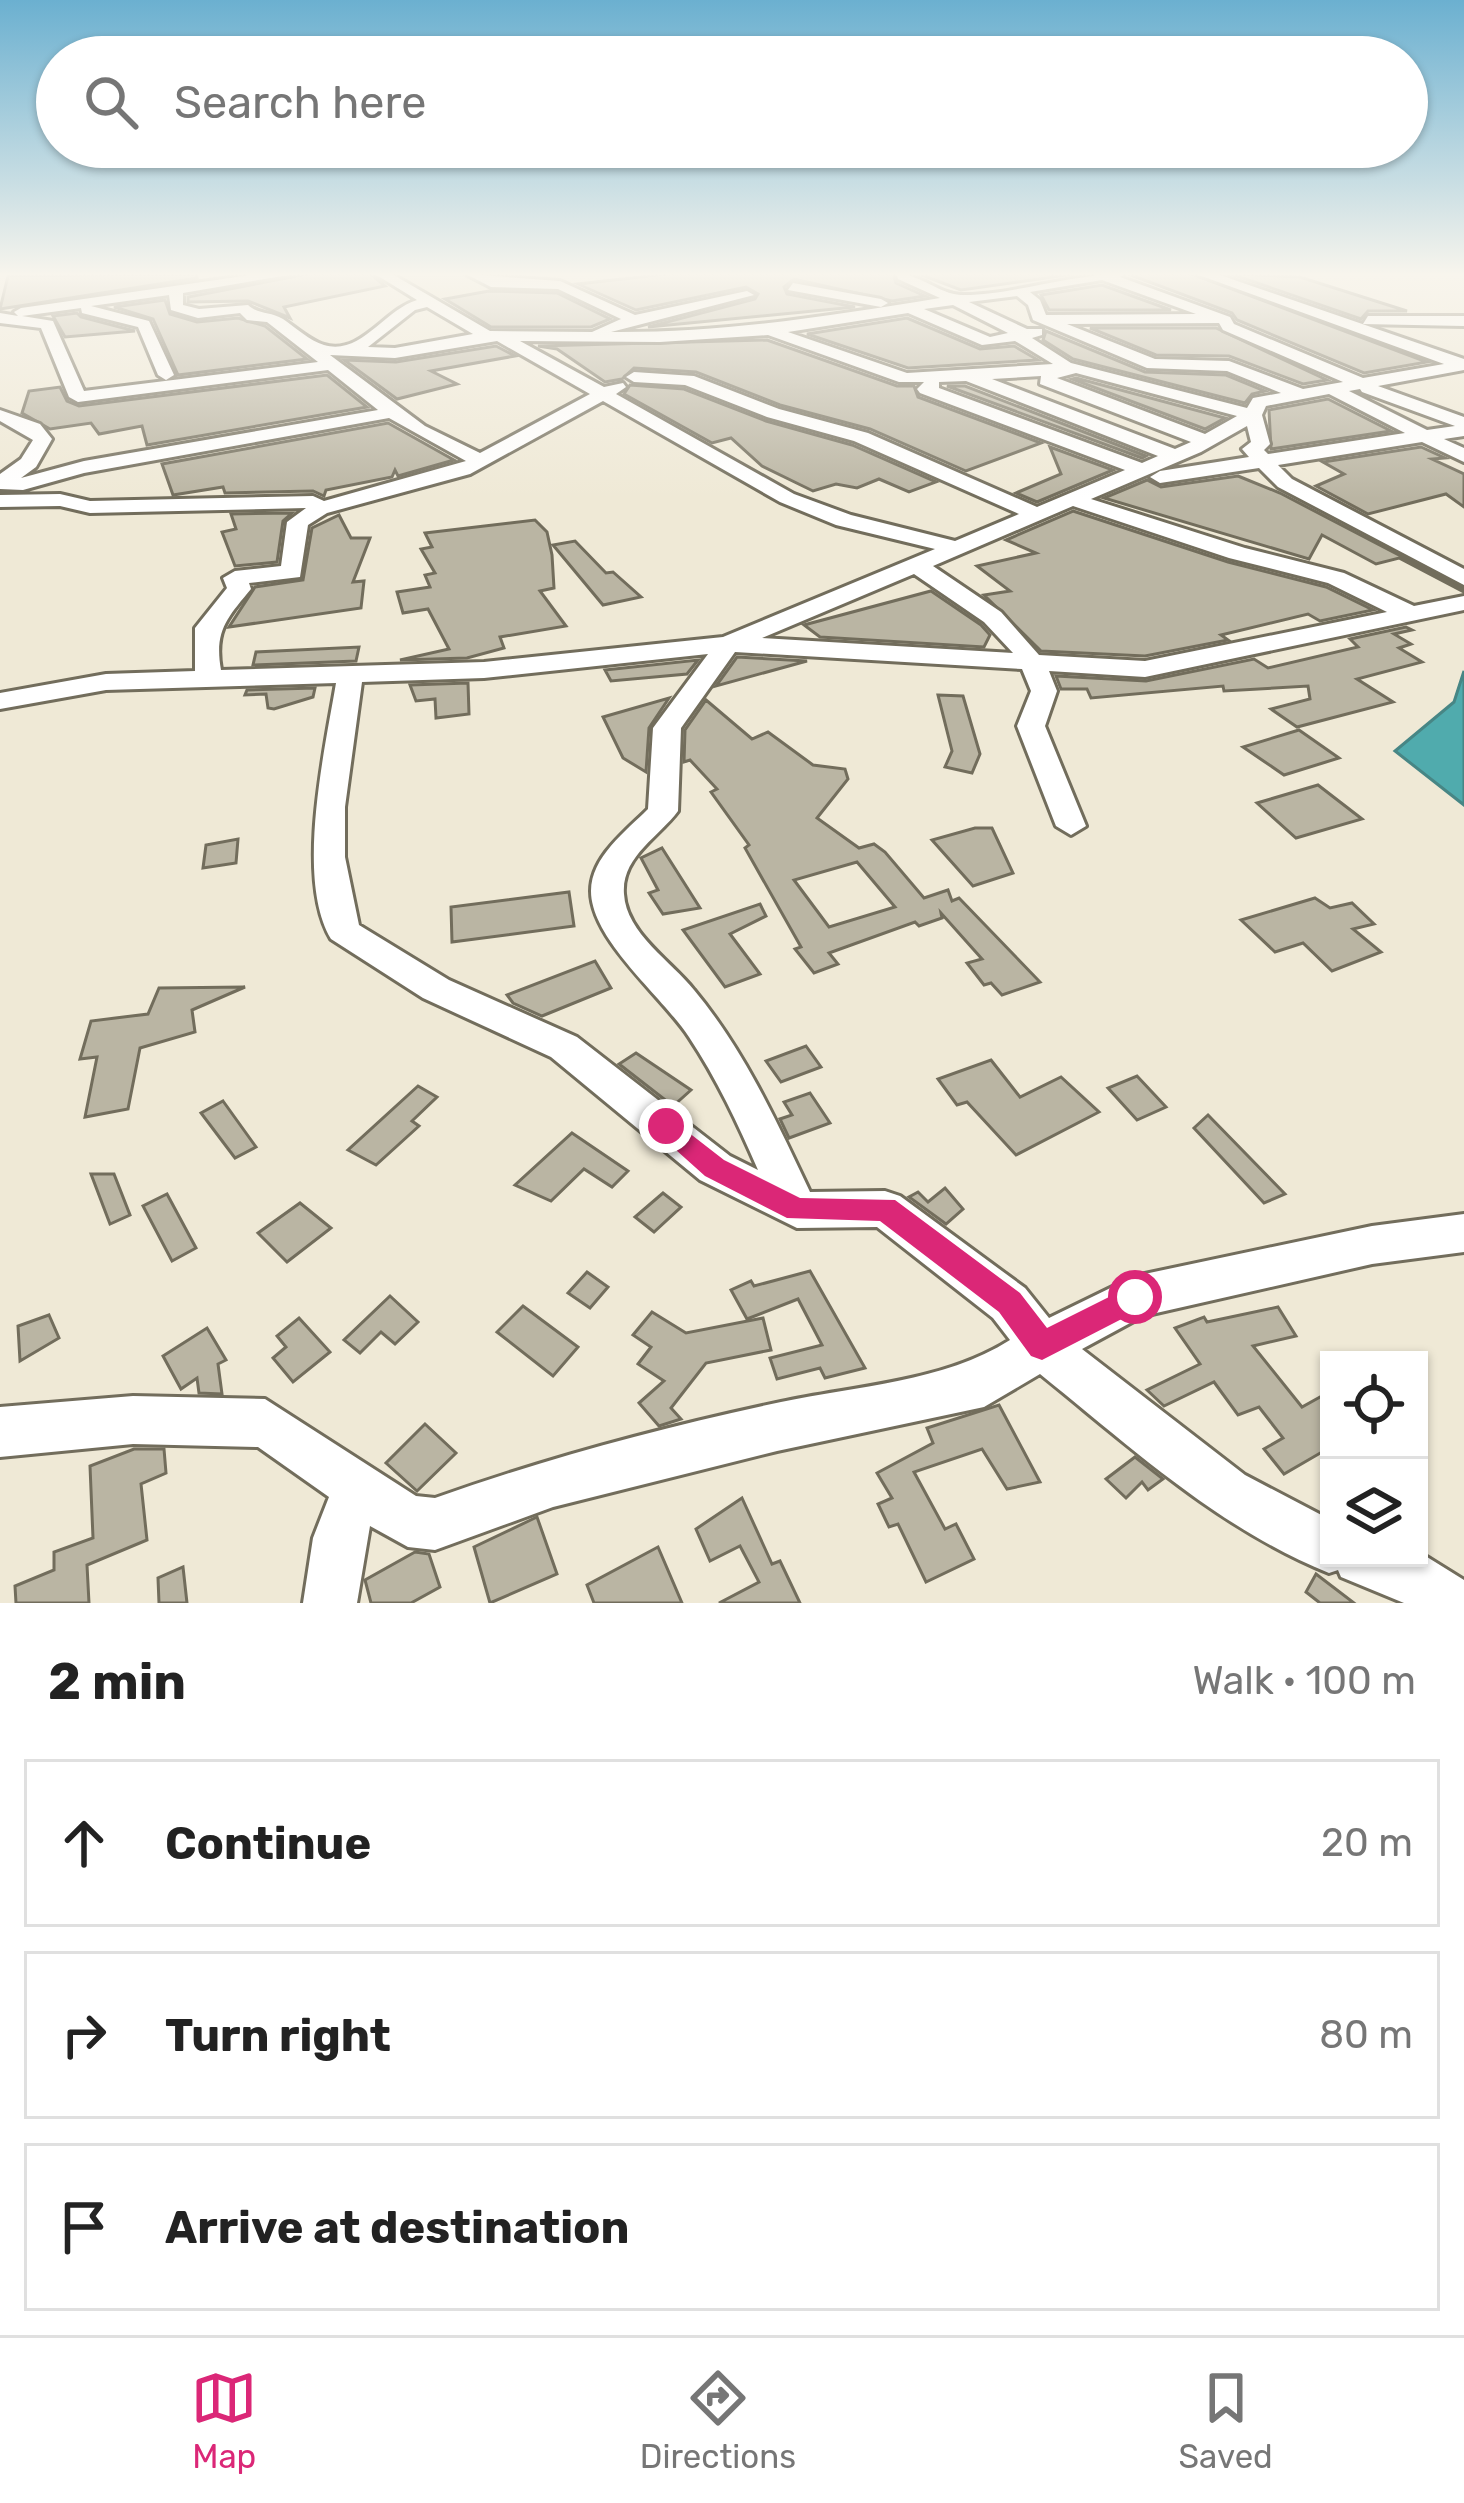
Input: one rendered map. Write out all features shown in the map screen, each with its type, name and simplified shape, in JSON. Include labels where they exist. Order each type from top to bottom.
[{"type":"street","points":[[55,349],[70,371],[78,397],[330,365]]},
{"type":"street","points":[[154,349],[166,375]]},
{"type":"street","points":[[314,349],[330,365],[463,457],[477,458]]},
{"type":"street","points":[[319,349],[351,353],[427,349]]},
{"type":"street","points":[[351,353],[356,349]]},
{"type":"street","points":[[518,349],[817,511],[958,548]]},
{"type":"street","points":[[209,678],[204,632],[239,589],[235,578],[292,572],[298,522],[320,508],[463,470],[477,458],[535,435],[656,368],[659,349]]},
{"type":"street","points":[[823,349],[904,377],[1062,367],[1122,377],[1253,415]]},
{"type":"street","points":[[1043,349],[1060,359],[1062,367]]},
{"type":"street","points":[[1113,349],[1153,364],[1229,366]]},
{"type":"street","points":[[1199,349],[1300,394]]},
{"type":"street","points":[[1279,349],[1378,377]]},
{"type":"street","points":[[1324,349],[1378,377]]},
{"type":"street","points":[[1331,349],[1464,427]]},
{"type":"street","points":[[1415,349],[1451,363]]},
{"type":"street","points":[[1300,358],[1332,352]]},
{"type":"street","points":[[797,1210],[748,1103],[706,1031],[615,918],[607,891],[627,843],[663,811],[667,728],[728,644],[1072,499],[1160,468],[1253,415],[1259,402],[1451,363]]},
{"type":"street","points":[[1062,367],[1046,380],[1207,442]]},
{"type":"street","points":[[1160,468],[962,376],[926,389],[1160,468],[1267,463],[1464,427]]},
{"type":"street","points":[[634,377],[688,380],[773,413],[862,437],[1036,514]]},
{"type":"street","points":[[1334,389],[1464,457]]},
{"type":"street","points":[[0,483],[19,487],[61,471],[260,442],[396,411]]},
{"type":"street","points":[[0,415],[33,428],[43,440],[29,463],[0,483]]},
{"type":"street","points":[[1253,415],[1261,444],[1252,449],[1285,483],[1464,578]]},
{"type":"street","points":[[1072,499],[1237,554],[1336,578],[1408,613]]},
{"type":"street","points":[[0,501],[60,500],[90,507],[295,500],[320,508]]},
{"type":"street","points":[[914,566],[982,608],[1027,649],[1044,701],[1031,726],[1071,826]]},
{"type":"street","points":[[0,701],[79,684],[504,668],[728,644],[904,650],[1035,666],[1145,669],[1464,603]]},
{"type":"street","points":[[350,676],[330,807],[329,857],[343,931],[436,988],[563,1047],[715,1168],[797,1210],[885,1209],[1010,1303],[1042,1346],[1227,1492],[1320,1542]]},
{"type":"street","points":[[0,1432],[133,1420],[265,1423],[408,1521],[435,1524],[553,1482],[777,1427],[984,1384],[1042,1346],[1135,1297],[1372,1245],[1464,1233]]},
{"type":"street","points":[[330,1603],[339,1538],[358,1488]]},
{"type":"street","points":[[1386,1567],[1412,1576],[1450,1603]]},
{"type":"water","points":[[1464,671],[1464,805],[1395,751],[1454,702]]},
{"type":"building","points":[[166,349],[294,349],[307,359],[178,375]]},
{"type":"building","points":[[478,349],[501,349],[515,356],[431,371],[457,384],[397,399],[344,360],[396,362]]},
{"type":"building","points":[[557,349],[792,349],[897,386],[914,386],[918,397],[1041,443],[966,471],[870,429],[780,405],[696,372],[634,368],[622,379],[605,382]]},
{"type":"building","points":[[851,349],[1019,349],[1038,360],[908,368]]},
{"type":"building","points":[[1057,349],[1089,349],[1145,372],[1226,375],[1265,391],[1252,394],[1245,403],[1073,359]]},
{"type":"building","points":[[1141,349],[1260,349],[1327,380],[1303,384],[1229,356],[1156,355]]},
{"type":"building","points":[[1306,349],[1392,349],[1427,362],[1364,373]]},
{"type":"building","points":[[327,375],[367,407],[147,445],[142,426],[99,434],[91,423],[50,429],[22,413],[29,391],[60,387],[67,401],[79,406]]},
{"type":"building","points":[[1072,379],[1225,418],[1205,429]]},
{"type":"building","points":[[630,385],[684,389],[766,421],[852,445],[936,482],[909,492],[879,479],[857,488],[836,484],[813,491],[762,466],[731,438],[712,443],[624,394]]},
{"type":"building","points":[[947,386],[965,386],[1146,456],[1142,458]]},
{"type":"building","points":[[1328,399],[1391,431],[1271,449],[1269,410]]},
{"type":"building","points":[[388,423],[454,460],[398,476],[395,470],[392,477],[326,490],[324,496],[313,491],[225,493],[223,487],[173,495],[162,464]]},
{"type":"building","points":[[1050,447],[1113,470],[1037,502],[1016,493],[1061,474]]},
{"type":"building","points":[[1421,447],[1445,458],[1432,459],[1464,474],[1464,507],[1446,494],[1368,514],[1316,486],[1344,474],[1323,462]]},
{"type":"building","points":[[1238,476],[1280,493],[1464,592],[1399,558],[1376,564],[1322,535],[1309,559],[1104,498],[1147,480],[1161,487]]},
{"type":"building","points":[[1073,511],[1228,562],[1326,587],[1373,610],[1320,621],[1308,614],[1221,635],[1228,640],[1145,656],[1041,651],[984,595],[1010,591],[977,566],[1036,553],[1006,540]]},
{"type":"building","points":[[292,513],[283,521],[277,562],[235,566],[222,532],[236,529],[231,514]]},
{"type":"building","points":[[339,515],[351,538],[370,538],[353,582],[364,581],[361,608],[229,627],[255,587],[303,580],[312,528]]},
{"type":"building","points":[[535,520],[547,532],[552,555],[554,588],[540,591],[566,626],[500,637],[504,648],[467,658],[400,660],[449,649],[428,609],[403,613],[397,592],[430,587],[425,575],[435,573],[421,549],[432,547],[425,533]]},
{"type":"building","points":[[575,541],[606,573],[613,572],[641,597],[603,605],[553,545]]},
{"type":"building","points":[[931,591],[981,625],[990,635],[984,647],[820,637],[804,625]]},
{"type":"building","points":[[1406,627],[1412,630],[1394,634],[1411,644],[1399,648],[1422,662],[1357,679],[1393,702],[1297,727],[1271,709],[1310,699],[1308,686],[1224,691],[1223,686],[1091,698],[1087,689],[1061,689],[1056,676],[1146,681],[1254,659],[1268,668],[1358,647],[1350,639]]},
{"type":"building","points":[[359,647],[356,661],[253,665],[256,652]]},
{"type":"building","points":[[737,657],[807,661],[716,686]]},
{"type":"building","points":[[698,660],[687,674],[611,681],[605,670]]},
{"type":"building","points":[[468,683],[469,714],[436,718],[435,699],[416,701],[410,685]]},
{"type":"building","points":[[315,688],[313,697],[274,709],[268,708],[266,694],[245,695],[247,690]]},
{"type":"building","points":[[938,695],[963,696],[980,754],[972,773],[945,767],[952,751]]},
{"type":"building","points":[[669,698],[649,728],[646,772],[623,758],[603,717]]},
{"type":"building","points":[[706,700],[752,739],[768,732],[813,765],[845,769],[848,779],[817,818],[859,848],[874,844],[885,852],[924,898],[948,890],[952,901],[959,898],[1040,982],[1002,995],[991,983],[984,985],[967,963],[982,959],[941,913],[942,918],[919,926],[915,922],[829,953],[838,964],[814,973],[795,949],[801,947],[745,848],[749,845],[711,792],[717,789],[690,760],[684,762],[685,730]],"holes":[[[857,862],[895,907],[829,927],[794,880]]]},
{"type":"building","points":[[1299,730],[1339,758],[1284,775],[1243,747]]},
{"type":"building","points":[[1318,785],[1362,819],[1296,838],[1257,803]]},
{"type":"building","points":[[992,828],[1013,873],[973,886],[932,840]]},
{"type":"building","points":[[238,839],[236,863],[203,868],[206,845]]},
{"type":"building","points":[[662,848],[700,908],[663,914],[649,893],[658,890],[641,858]]},
{"type":"building","points":[[569,892],[574,926],[452,942],[451,907]]},
{"type":"building","points":[[1315,898],[1330,908],[1352,903],[1374,924],[1353,929],[1381,952],[1332,971],[1303,943],[1275,952],[1241,920]]},
{"type":"building","points":[[760,904],[766,916],[730,934],[760,974],[725,987],[683,930]]},
{"type":"building","points":[[595,961],[611,988],[542,1016],[513,1003],[507,995]]},
{"type":"building","points":[[245,987],[192,1010],[195,1032],[140,1048],[128,1109],[85,1117],[97,1057],[80,1059],[91,1021],[148,1014],[159,988]]},
{"type":"building","points":[[806,1046],[821,1067],[781,1082],[766,1061]]},
{"type":"building","points":[[636,1053],[691,1090],[673,1106],[619,1064]]},
{"type":"building","points":[[991,1060],[1020,1097],[1061,1077],[1099,1112],[1016,1155],[967,1102],[957,1105],[938,1079]]},
{"type":"building","points":[[1137,1076],[1166,1107],[1137,1120],[1108,1088]]},
{"type":"building","points":[[418,1086],[437,1097],[412,1121],[419,1126],[376,1165],[348,1150]]},
{"type":"building","points":[[810,1093],[830,1123],[789,1138],[780,1119],[792,1115],[784,1102]]},
{"type":"building","points":[[223,1101],[256,1147],[235,1158],[201,1113]]},
{"type":"building","points":[[1208,1115],[1285,1194],[1264,1203],[1194,1128]]},
{"type":"building","points":[[572,1133],[628,1171],[612,1187],[584,1169],[551,1201],[515,1185]]},
{"type":"building","points":[[91,1174],[114,1174],[130,1215],[110,1224]]},
{"type":"building","points":[[945,1188],[963,1209],[946,1224],[909,1197],[918,1192],[928,1202]]},
{"type":"building","points":[[663,1193],[681,1207],[654,1232],[635,1217]]},
{"type":"building","points":[[167,1194],[196,1248],[172,1261],[143,1206]]},
{"type":"building","points":[[300,1203],[331,1228],[287,1262],[258,1233]]},
{"type":"building","points":[[810,1271],[865,1368],[825,1378],[820,1368],[777,1379],[770,1358],[822,1345],[798,1299],[747,1319],[731,1290],[751,1281],[754,1286]]},
{"type":"building","points":[[587,1272],[608,1287],[590,1308],[568,1293]]},
{"type":"building","points":[[390,1296],[418,1322],[395,1344],[381,1332],[360,1353],[344,1340]]},
{"type":"building","points":[[523,1306],[578,1347],[553,1376],[497,1332]]},
{"type":"building","points":[[1278,1307],[1296,1336],[1253,1346],[1302,1407],[1320,1397],[1320,1453],[1284,1474],[1264,1449],[1283,1438],[1259,1407],[1238,1415],[1214,1382],[1164,1406],[1147,1390],[1200,1364],[1175,1328],[1204,1317],[1207,1322]]},
{"type":"building","points":[[652,1312],[686,1333],[763,1318],[771,1350],[706,1363],[671,1408],[681,1419],[659,1426],[639,1403],[664,1381],[638,1364],[651,1347],[633,1335]]},
{"type":"building","points":[[49,1315],[59,1338],[20,1361],[18,1326]]},
{"type":"building","points":[[299,1318],[330,1352],[293,1382],[273,1358],[286,1347],[277,1336]]},
{"type":"building","points":[[207,1328],[226,1360],[218,1364],[222,1394],[199,1393],[197,1378],[181,1389],[163,1356]]},
{"type":"building","points":[[999,1405],[1040,1482],[1007,1489],[982,1449],[914,1472],[945,1529],[956,1524],[974,1559],[926,1582],[898,1524],[889,1527],[878,1504],[892,1498],[877,1473],[933,1443],[927,1428]]},
{"type":"building","points":[[425,1424],[456,1453],[417,1491],[386,1463]]},
{"type":"building","points":[[134,1449],[164,1449],[166,1473],[141,1484],[147,1540],[87,1565],[89,1603],[16,1603],[15,1586],[54,1570],[54,1552],[93,1538],[90,1466]]},
{"type":"building","points":[[1135,1457],[1163,1479],[1148,1490],[1142,1482],[1126,1498],[1106,1479]]},
{"type":"building","points":[[742,1498],[772,1564],[780,1561],[800,1603],[719,1603],[759,1582],[740,1546],[710,1561],[696,1529]]},
{"type":"building","points":[[537,1517],[557,1574],[490,1603],[474,1547]]},
{"type":"building","points":[[658,1547],[682,1603],[594,1603],[587,1585]]},
{"type":"building","points":[[415,1552],[429,1554],[440,1587],[411,1603],[371,1603],[365,1580]]},
{"type":"building","points":[[183,1567],[187,1603],[159,1603],[158,1578]]},
{"type":"building","points":[[1316,1574],[1354,1603],[1320,1603],[1306,1592]]},
{"type":"route","points":[[666,1126],[715,1168],[797,1210],[885,1209],[1010,1303],[1042,1346],[1135,1297]]}]
